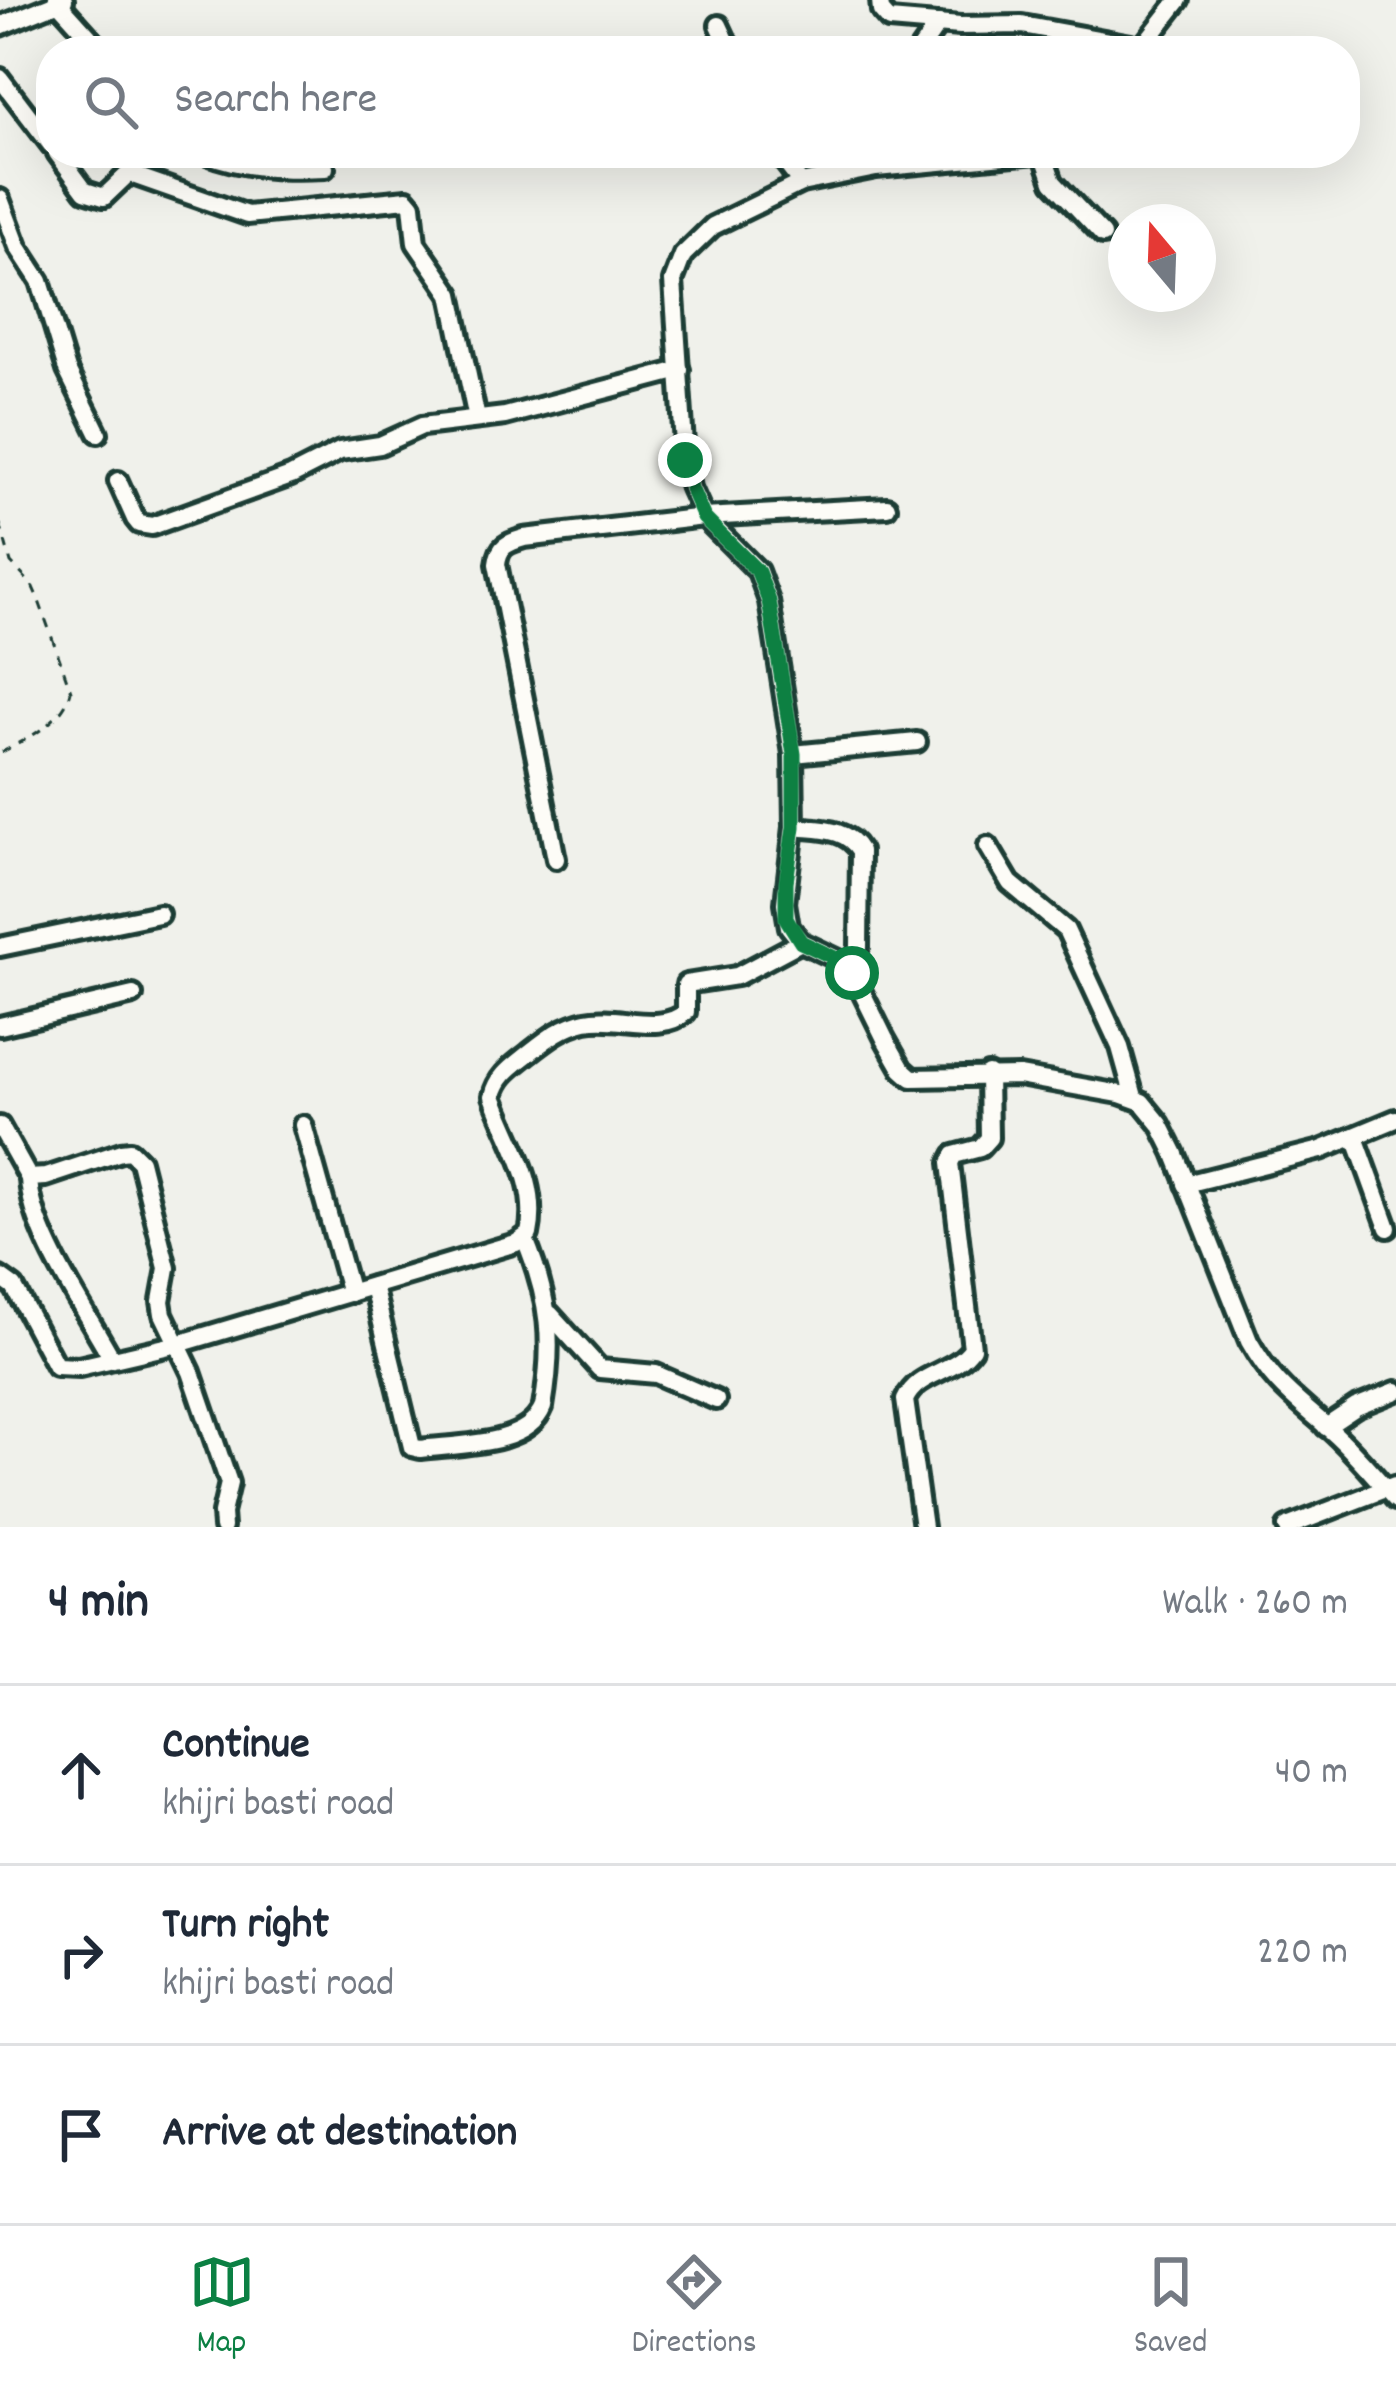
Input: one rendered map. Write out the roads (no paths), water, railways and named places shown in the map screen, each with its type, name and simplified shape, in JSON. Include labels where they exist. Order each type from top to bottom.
[{"type":"street","points":[[880,0],[881,11],[889,20],[1022,25],[1077,36]]},
{"type":"street","points":[[1151,36],[1179,0]]},
{"type":"street","points":[[0,26],[59,1],[89,36]]},
{"type":"street","points":[[930,36],[938,24]]},
{"type":"street","points":[[719,25],[724,36]]},
{"type":"street","points":[[0,78],[36,125]]},
{"type":"street","points":[[70,168],[94,196],[113,191],[136,168]]},
{"type":"street","points":[[260,168],[325,168]]},
{"type":"street","points":[[790,168],[801,183]]},
{"type":"street","points":[[851,168],[801,183],[713,226],[683,255],[673,281],[691,488],[704,518],[763,580],[794,754],[794,827],[785,903],[789,927],[801,942],[841,961],[852,973],[902,1069],[919,1080],[988,1074],[1134,1097],[1150,1109],[1255,1352],[1291,1400],[1326,1426],[1393,1491],[1287,1527]]},
{"type":"street","points":[[1047,168],[1053,182],[1103,236]]},
{"type":"street","points":[[130,175],[247,214],[407,199],[412,205],[416,243],[451,294],[477,419]]},
{"type":"street","points":[[0,199],[18,247],[40,281],[67,370],[98,433]]},
{"type":"street","points":[[118,481],[135,519],[152,526],[292,476],[340,451],[380,445],[422,426],[505,416],[680,370]]},
{"type":"street","points":[[556,859],[497,564],[507,543],[704,518],[886,507]]},
{"type":"street","points":[[794,754],[917,742]]},
{"type":"street","points":[[794,827],[842,833],[860,850],[860,947],[852,973]]},
{"type":"street","points":[[988,846],[1010,883],[1060,923],[1076,947],[1120,1047],[1134,1097]]},
{"type":"street","points":[[0,947],[159,914]]},
{"type":"street","points":[[373,1286],[416,1449],[506,1436],[530,1426],[539,1416],[545,1394],[549,1313],[525,1239],[531,1221],[523,1158],[494,1096],[499,1078],[570,1026],[595,1020],[658,1023],[682,1017],[686,984],[737,976],[801,942]]},
{"type":"street","points":[[0,1026],[133,995]]},
{"type":"street","points":[[923,1527],[905,1400],[922,1379],[958,1363],[971,1348],[950,1163],[954,1155],[986,1144],[988,1074]]},
{"type":"street","points":[[1186,1184],[1321,1150],[1396,1119]]},
{"type":"street","points":[[303,1125],[350,1293]]},
{"type":"street","points":[[0,1126],[29,1178],[30,1194],[48,1241],[112,1359]]},
{"type":"street","points":[[1355,1137],[1388,1228]]},
{"type":"street","points":[[29,1178],[46,1177],[121,1152],[135,1155],[145,1172],[167,1268],[163,1314],[229,1483],[224,1527]]},
{"type":"street","points":[[0,1277],[14,1287],[56,1366],[79,1367],[178,1344],[525,1239]]},
{"type":"street","points":[[549,1313],[600,1369],[656,1374],[716,1400]]},
{"type":"street","points":[[1326,1426],[1396,1391]]}]
